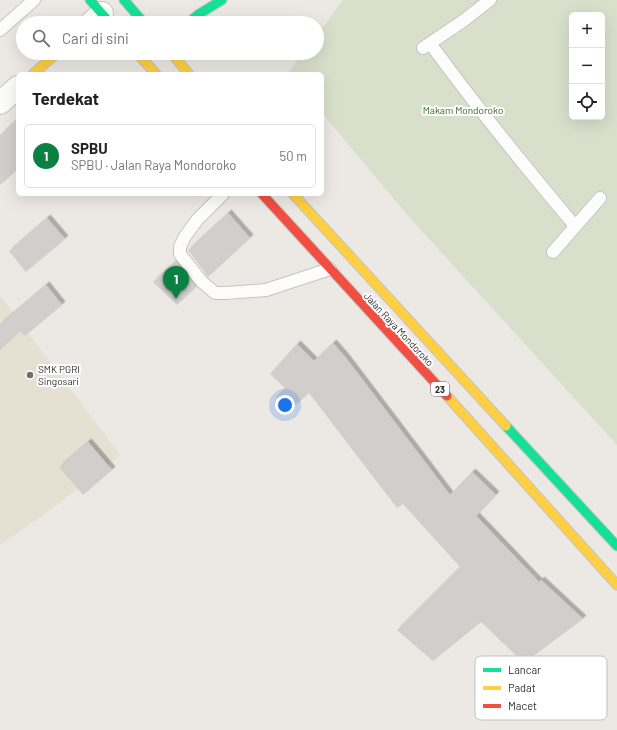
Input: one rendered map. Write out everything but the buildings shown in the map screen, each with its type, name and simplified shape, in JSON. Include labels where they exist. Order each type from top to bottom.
[{"type":"main road","points":[[124,0],[138,16]]},
{"type":"main road","points":[[197,16],[222,0]]},
{"type":"main road","points":[[35,72],[48,60]]},
{"type":"main road","points":[[143,60],[154,72]]},
{"type":"main road","points":[[177,60],[187,72]]},
{"type":"main road","name":"Jalan Raya Mondoroko","points":[[264,196],[338,262],[617,546]]},
{"type":"main road","name":"Jalan Raya Mondoroko","points":[[294,196],[338,262],[527,484],[617,585]]},
{"type":"street","points":[[0,103],[16,89]]},
{"type":"lane","points":[[0,30],[34,0]]},
{"type":"lane","points":[[490,0],[428,49],[462,87],[575,226]]},
{"type":"lane","points":[[221,196],[197,220],[184,238],[180,247],[180,254],[202,282],[215,292],[226,294],[266,290],[338,262]]},
{"type":"lane","points":[[553,252],[600,198]]},
{"type":"shaded area","name":"SMK PGRI Singosari","points":[[0,296],[120,455],[53,508],[0,545]]},
{"type":"green space","name":"Makam Mondoroko","points":[[343,0],[617,0],[617,445],[410,218],[324,115],[324,72],[289,72],[298,60],[324,60],[324,26]]},
{"type":"traffic: fast","points":[[90,0],[104,16]]},
{"type":"traffic: fast","points":[[124,0],[138,16]]},
{"type":"traffic: fast","points":[[197,16],[222,0]]},
{"type":"traffic: fast","points":[[506,426],[617,546]]},
{"type":"traffic: slow","points":[[35,72],[49,60]]},
{"type":"traffic: slow","points":[[143,60],[154,72]]},
{"type":"traffic: slow","points":[[177,60],[187,72]]},
{"type":"traffic: slow","points":[[295,196],[506,426]]},
{"type":"traffic: slow","points":[[447,396],[617,585]]},
{"type":"traffic: jam","points":[[264,196],[447,396]]},
{"type":"place","name":"SPBU","points":[[176,299]]},
{"type":"place","name":"SMK PGRI Singosari","points":[[30,375]]}]
